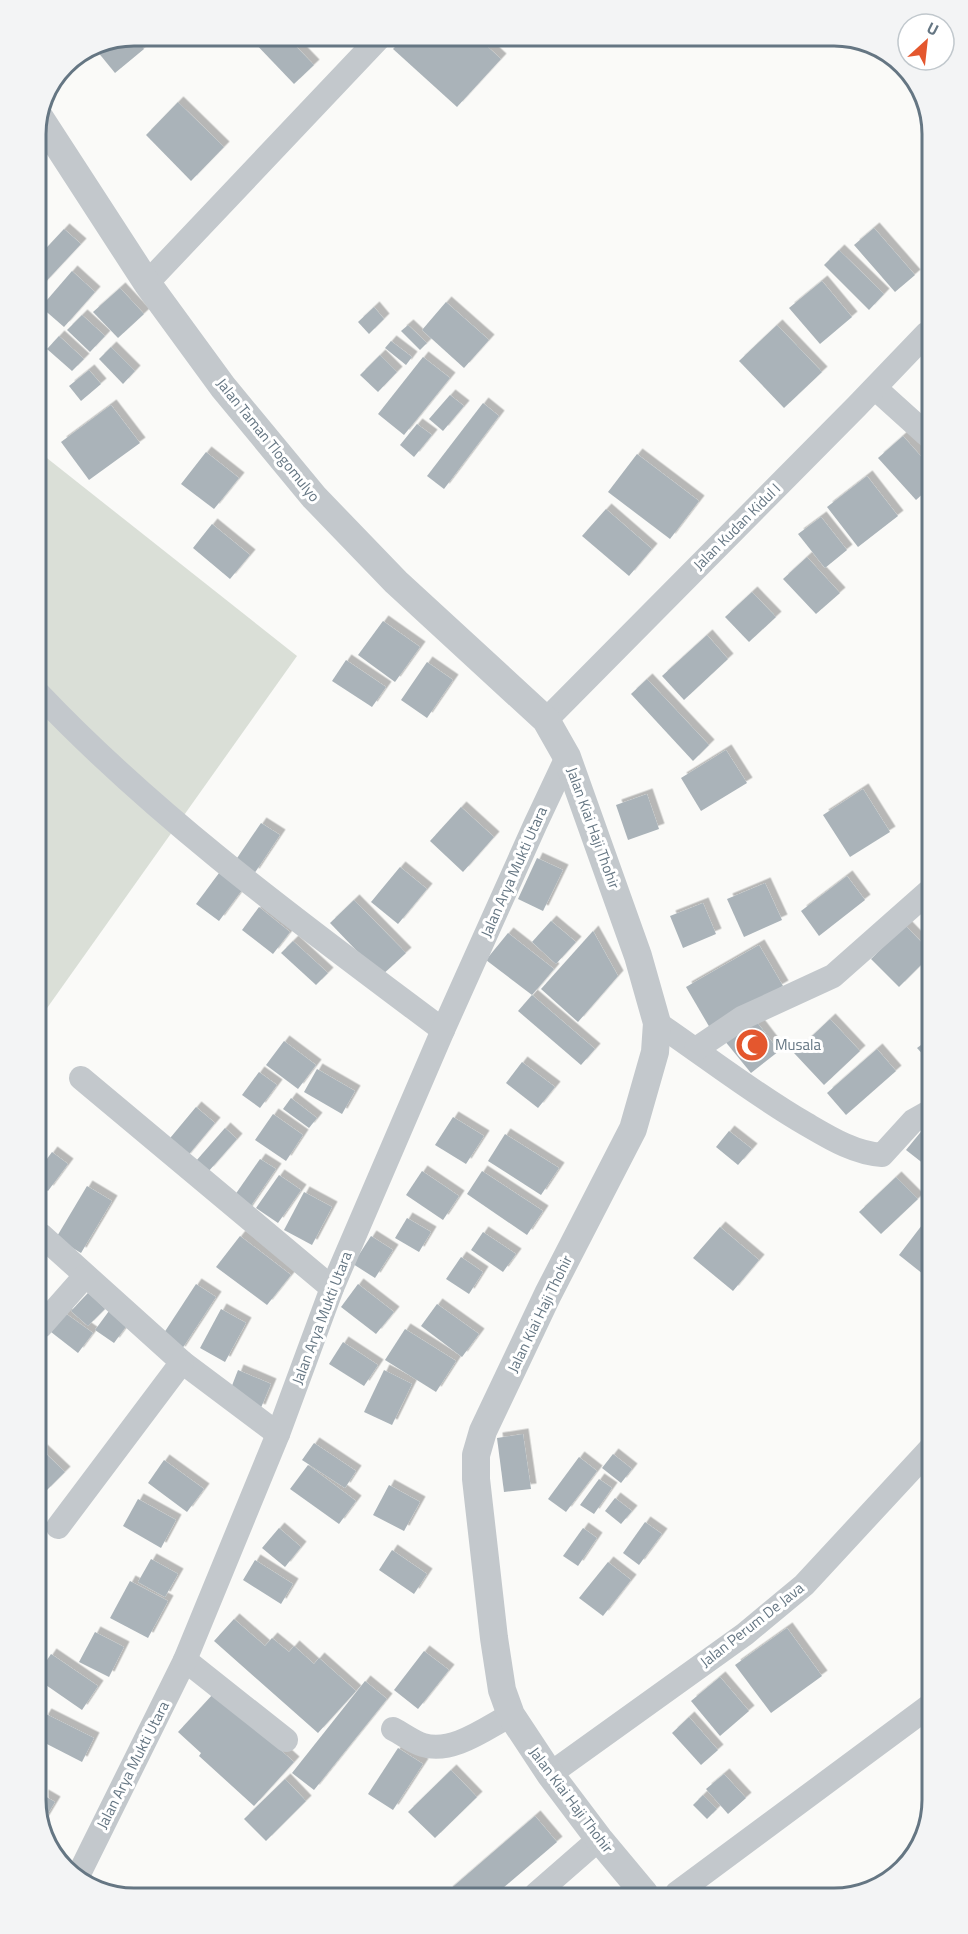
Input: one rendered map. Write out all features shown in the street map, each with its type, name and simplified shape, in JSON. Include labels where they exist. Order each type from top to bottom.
[{"type":"street","points":[[147,283],[371,47]]},
{"type":"street","name":"Jalan Taman Tlogomulyo","points":[[47,129],[147,283],[224,387],[314,497],[396,582],[546,720]]},
{"type":"street","name":"Jalan Kudan Kidul I","points":[[546,720],[922,338]]},
{"type":"street","points":[[875,388],[922,430]]},
{"type":"street","points":[[47,702],[79,736],[195,838],[301,923],[443,1030]]},
{"type":"street","name":"Jalan Kiai Haji Thohir","points":[[546,720],[567,757],[638,956],[657,1023],[655,1052],[633,1129],[516,1360],[483,1431],[476,1455],[478,1500],[494,1638],[502,1690],[511,1715],[550,1774],[640,1888]]},
{"type":"street","name":"Jalan Arya Mukti Utara","points":[[80,1869],[185,1660],[278,1434],[332,1288],[443,1030],[567,757]]},
{"type":"street","points":[[696,1049],[742,1018],[833,976],[922,897]]},
{"type":"street","points":[[657,1023],[769,1102],[837,1142],[868,1154],[882,1155],[913,1121],[922,1116]]},
{"type":"street","points":[[81,1078],[332,1288]]},
{"type":"street","points":[[46,1240],[182,1362],[278,1434]]},
{"type":"street","points":[[46,1320],[85,1276]]},
{"type":"street","points":[[58,1527],[182,1362]]},
{"type":"street","name":"Jalan Perum De Java","points":[[550,1774],[745,1634],[804,1585],[922,1458]]},
{"type":"street","points":[[185,1660],[286,1740]]},
{"type":"street","points":[[683,1888],[922,1711]]},
{"type":"street","points":[[393,1729],[422,1745],[440,1748],[456,1744],[511,1715]]},
{"type":"street","points":[[543,1888],[599,1839]]},
{"type":"shaded area","points":[[47,458],[297,656],[46,1009]]},
{"type":"building","points":[[123,47],[142,47],[144,49],[115,73],[99,54]]},
{"type":"building","points":[[259,47],[297,47],[314,65],[294,84]]},
{"type":"building","points":[[395,47],[488,47],[501,59],[457,107],[393,49]]},
{"type":"building","points":[[178,102],[224,147],[191,181],[146,135]]},
{"type":"building","points":[[874,228],[915,275],[895,292],[854,245]]},
{"type":"building","points":[[64,229],[81,244],[47,280],[47,247]]},
{"type":"building","points":[[839,250],[884,294],[869,310],[824,265]]},
{"type":"building","points":[[72,271],[95,292],[64,327],[47,312],[47,300]]},
{"type":"building","points":[[822,281],[852,317],[820,344],[789,308]]},
{"type":"building","points":[[120,288],[144,314],[118,338],[93,312]]},
{"type":"building","points":[[446,302],[489,340],[464,368],[422,330]]},
{"type":"building","points":[[374,307],[384,319],[369,334],[358,322]]},
{"type":"building","points":[[82,315],[105,336],[90,352],[67,330]]},
{"type":"building","points":[[408,325],[427,343],[420,350],[401,331]]},
{"type":"building","points":[[777,325],[822,372],[784,408],[739,361]]},
{"type":"building","points":[[59,336],[84,359],[72,371],[47,349]]},
{"type":"building","points":[[391,341],[412,357],[406,365],[385,348]]},
{"type":"building","points":[[111,347],[135,371],[123,384],[99,359]]},
{"type":"building","points":[[380,355],[397,372],[378,392],[360,375]]},
{"type":"building","points":[[423,357],[450,378],[404,435],[378,414]]},
{"type":"building","points":[[89,370],[101,384],[81,401],[69,386]]},
{"type":"building","points":[[450,395],[464,406],[443,431],[429,419]]},
{"type":"building","points":[[483,403],[499,416],[444,489],[427,476]]},
{"type":"building","points":[[111,405],[140,443],[89,480],[61,442]]},
{"type":"building","points":[[417,424],[432,435],[414,457],[400,445]]},
{"type":"building","points":[[903,436],[922,457],[922,495],[916,500],[878,458]]},
{"type":"building","points":[[206,452],[239,478],[214,509],[181,484]]},
{"type":"building","points":[[637,454],[699,501],[670,539],[608,492]]},
{"type":"building","points":[[867,476],[898,516],[858,547],[827,507]]},
{"type":"building","points":[[606,509],[652,549],[629,576],[582,536]]},
{"type":"building","points":[[821,517],[847,550],[825,568],[798,534]]},
{"type":"building","points":[[212,524],[250,555],[230,579],[193,548]]},
{"type":"building","points":[[807,557],[840,593],[816,614],[783,579]]},
{"type":"building","points":[[752,592],[776,617],[749,642],[725,617]]},
{"type":"building","points":[[383,621],[420,647],[395,682],[358,655]]},
{"type":"building","points":[[707,635],[728,659],[684,700],[662,676]]},
{"type":"building","points":[[346,660],[386,687],[372,707],[332,681]]},
{"type":"building","points":[[427,662],[453,680],[427,718],[401,700]]},
{"type":"building","points":[[647,679],[709,745],[693,761],[631,694]]},
{"type":"building","points":[[726,750],[747,783],[701,811],[681,778]]},
{"type":"building","points":[[863,789],[890,832],[850,857],[823,815]]},
{"type":"building","points":[[647,794],[659,829],[628,840],[616,805]]},
{"type":"building","points":[[461,807],[494,837],[463,872],[430,841]]},
{"type":"building","points":[[261,823],[280,835],[254,874],[235,861]]},
{"type":"building","points":[[537,858],[563,870],[543,911],[518,899]]},
{"type":"building","points":[[400,867],[427,889],[398,924],[371,902]]},
{"type":"building","points":[[222,869],[245,886],[219,921],[196,904]]},
{"type":"building","points":[[847,876],[865,900],[819,936],[801,911]]},
{"type":"building","points":[[765,883],[782,920],[744,937],[727,899]]},
{"type":"building","points":[[354,900],[406,953],[381,976],[330,923]]},
{"type":"building","points":[[703,903],[716,934],[683,948],[670,916]]},
{"type":"building","points":[[259,907],[290,932],[273,954],[242,930]]},
{"type":"building","points":[[551,921],[576,942],[556,964],[532,942]]},
{"type":"building","points":[[905,925],[922,943],[922,964],[899,987],[871,959]]},
{"type":"building","points":[[593,931],[618,976],[578,1022],[541,989]]},
{"type":"building","points":[[508,933],[554,969],[532,995],[486,960]]},
{"type":"building","points":[[293,941],[328,973],[316,985],[281,953]]},
{"type":"building","points":[[759,945],[783,986],[710,1028],[686,987]]},
{"type":"building","points":[[532,995],[595,1049],[581,1065],[518,1011]]},
{"type":"building","name":"Musala","points":[[753,1017],[779,1051],[751,1073],[724,1040]]},
{"type":"building","points":[[830,1019],[860,1051],[824,1085],[794,1053]]},
{"type":"building","points":[[284,1041],[316,1065],[298,1089],[266,1065]]},
{"type":"building","points":[[922,1044],[922,1053],[917,1048]]},
{"type":"building","points":[[877,1049],[896,1071],[846,1115],[827,1093]]},
{"type":"building","points":[[522,1062],[555,1087],[538,1108],[506,1083]]},
{"type":"building","points":[[317,1069],[355,1091],[342,1114],[304,1092]]},
{"type":"building","points":[[259,1072],[277,1085],[260,1108],[242,1095]]},
{"type":"building","points":[[291,1098],[317,1118],[309,1128],[283,1109]]},
{"type":"building","points":[[196,1107],[215,1123],[185,1159],[166,1143]]},
{"type":"building","points":[[273,1114],[303,1135],[286,1161],[255,1140]]},
{"type":"building","points":[[453,1117],[484,1136],[466,1164],[435,1145]]},
{"type":"building","points":[[225,1128],[237,1139],[208,1172],[196,1161]]},
{"type":"building","points":[[729,1131],[752,1149],[738,1165],[716,1147]]},
{"type":"building","points":[[922,1131],[922,1163],[906,1150]]},
{"type":"building","points":[[505,1134],[559,1168],[541,1195],[488,1161]]},
{"type":"building","points":[[52,1152],[68,1164],[48,1191],[46,1190],[46,1160]]},
{"type":"building","points":[[260,1159],[276,1169],[246,1213],[230,1202]]},
{"type":"building","points":[[422,1171],[459,1196],[443,1220],[406,1195]]},
{"type":"building","points":[[482,1171],[543,1211],[527,1235],[467,1194]]},
{"type":"building","points":[[279,1175],[301,1190],[278,1223],[256,1208]]},
{"type":"building","points":[[896,1177],[918,1199],[881,1234],[859,1212]]},
{"type":"building","points":[[87,1186],[112,1201],[81,1253],[56,1238]]},
{"type":"building","points":[[304,1192],[332,1207],[312,1245],[284,1230]]},
{"type":"building","points":[[407,1218],[431,1232],[419,1252],[395,1238]]},
{"type":"building","points":[[922,1225],[922,1273],[899,1255]]},
{"type":"building","points":[[720,1227],[759,1260],[733,1291],[693,1258]]},
{"type":"building","points":[[483,1232],[516,1254],[503,1272],[471,1250]]},
{"type":"building","points":[[240,1236],[291,1275],[267,1305],[216,1267]]},
{"type":"building","points":[[371,1236],[393,1250],[375,1278],[353,1264]]},
{"type":"building","points":[[461,1257],[483,1272],[469,1294],[446,1279]]},
{"type":"building","points":[[196,1284],[216,1297],[180,1352],[160,1339]]},
{"type":"building","points":[[358,1284],[394,1312],[376,1334],[341,1307]]},
{"type":"building","points":[[88,1293],[105,1309],[88,1326],[71,1311]]},
{"type":"building","points":[[437,1304],[479,1334],[462,1357],[421,1326]]},
{"type":"building","points":[[221,1309],[246,1323],[225,1362],[200,1348]]},
{"type":"building","points":[[109,1311],[128,1324],[114,1343],[95,1330]]},
{"type":"building","points":[[65,1313],[93,1333],[78,1353],[51,1332]]},
{"type":"building","points":[[405,1329],[456,1361],[436,1392],[385,1360]]},
{"type":"building","points":[[343,1342],[378,1365],[364,1386],[329,1364]]},
{"type":"building","points":[[238,1370],[271,1384],[260,1410],[228,1396]]},
{"type":"building","points":[[384,1370],[412,1384],[392,1425],[364,1412]]},
{"type":"building","points":[[523,1434],[531,1489],[504,1492],[497,1438]]},
{"type":"building","points":[[314,1443],[356,1471],[345,1488],[302,1460]]},
{"type":"building","points":[[46,1454],[65,1472],[46,1491]]},
{"type":"building","points":[[613,1454],[632,1469],[621,1483],[602,1468]]},
{"type":"building","points":[[579,1457],[597,1471],[566,1512],[548,1499]]},
{"type":"building","points":[[164,1460],[204,1489],[187,1512],[148,1483]]},
{"type":"building","points":[[308,1465],[356,1501],[339,1524],[290,1489]]},
{"type":"building","points":[[599,1479],[612,1488],[594,1514],[580,1505]]},
{"type":"building","points":[[389,1485],[420,1502],[404,1531],[373,1515]]},
{"type":"building","points":[[615,1498],[632,1511],[621,1524],[605,1511]]},
{"type":"building","points":[[138,1499],[176,1520],[161,1548],[123,1526]]},
{"type":"building","points":[[645,1522],[662,1534],[639,1565],[623,1553]]},
{"type":"building","points":[[279,1528],[301,1547],[285,1567],[262,1548]]},
{"type":"building","points":[[583,1528],[597,1538],[578,1566],[563,1556]]},
{"type":"building","points":[[392,1550],[427,1574],[414,1594],[379,1570]]},
{"type":"building","points":[[151,1559],[178,1574],[165,1597],[138,1582]]},
{"type":"building","points":[[255,1560],[293,1584],[281,1604],[243,1580]]},
{"type":"building","points":[[608,1562],[631,1580],[603,1616],[579,1598]]},
{"type":"building","points":[[130,1581],[168,1601],[148,1638],[110,1618]]},
{"type":"building","points":[[234,1619],[265,1646],[272,1638],[289,1652],[294,1646],[314,1664],[319,1658],[356,1691],[318,1733],[214,1641]]},
{"type":"building","points":[[787,1628],[822,1676],[771,1713],[735,1665]]},
{"type":"building","points":[[95,1632],[124,1647],[109,1677],[79,1662]]},
{"type":"building","points":[[424,1651],[449,1670],[418,1709],[394,1690]]},
{"type":"building","points":[[51,1654],[98,1686],[82,1710],[46,1685],[46,1661]]},
{"type":"building","points":[[720,1677],[749,1711],[720,1736],[691,1701]]},
{"type":"building","points":[[365,1681],[387,1699],[314,1790],[292,1773]]},
{"type":"building","points":[[215,1692],[294,1762],[254,1806],[199,1756],[201,1753],[178,1732]]},
{"type":"building","points":[[46,1714],[94,1738],[82,1762],[46,1744]]},
{"type":"building","points":[[689,1717],[718,1750],[701,1765],[672,1733]]},
{"type":"building","points":[[398,1748],[423,1764],[393,1810],[368,1794]]},
{"type":"building","points":[[451,1770],[477,1797],[435,1838],[408,1812]]},
{"type":"building","points":[[724,1774],[746,1798],[728,1814],[706,1789]]},
{"type":"building","points":[[285,1779],[306,1801],[266,1841],[244,1819]]},
{"type":"building","points":[[703,1795],[717,1809],[707,1819],[693,1805]]},
{"type":"building","points":[[46,1797],[55,1802],[48,1814]]},
{"type":"building","points":[[535,1816],[557,1842],[504,1888],[452,1887]]},
{"type":"place","name":"Musala","points":[[752,1045]]}]
